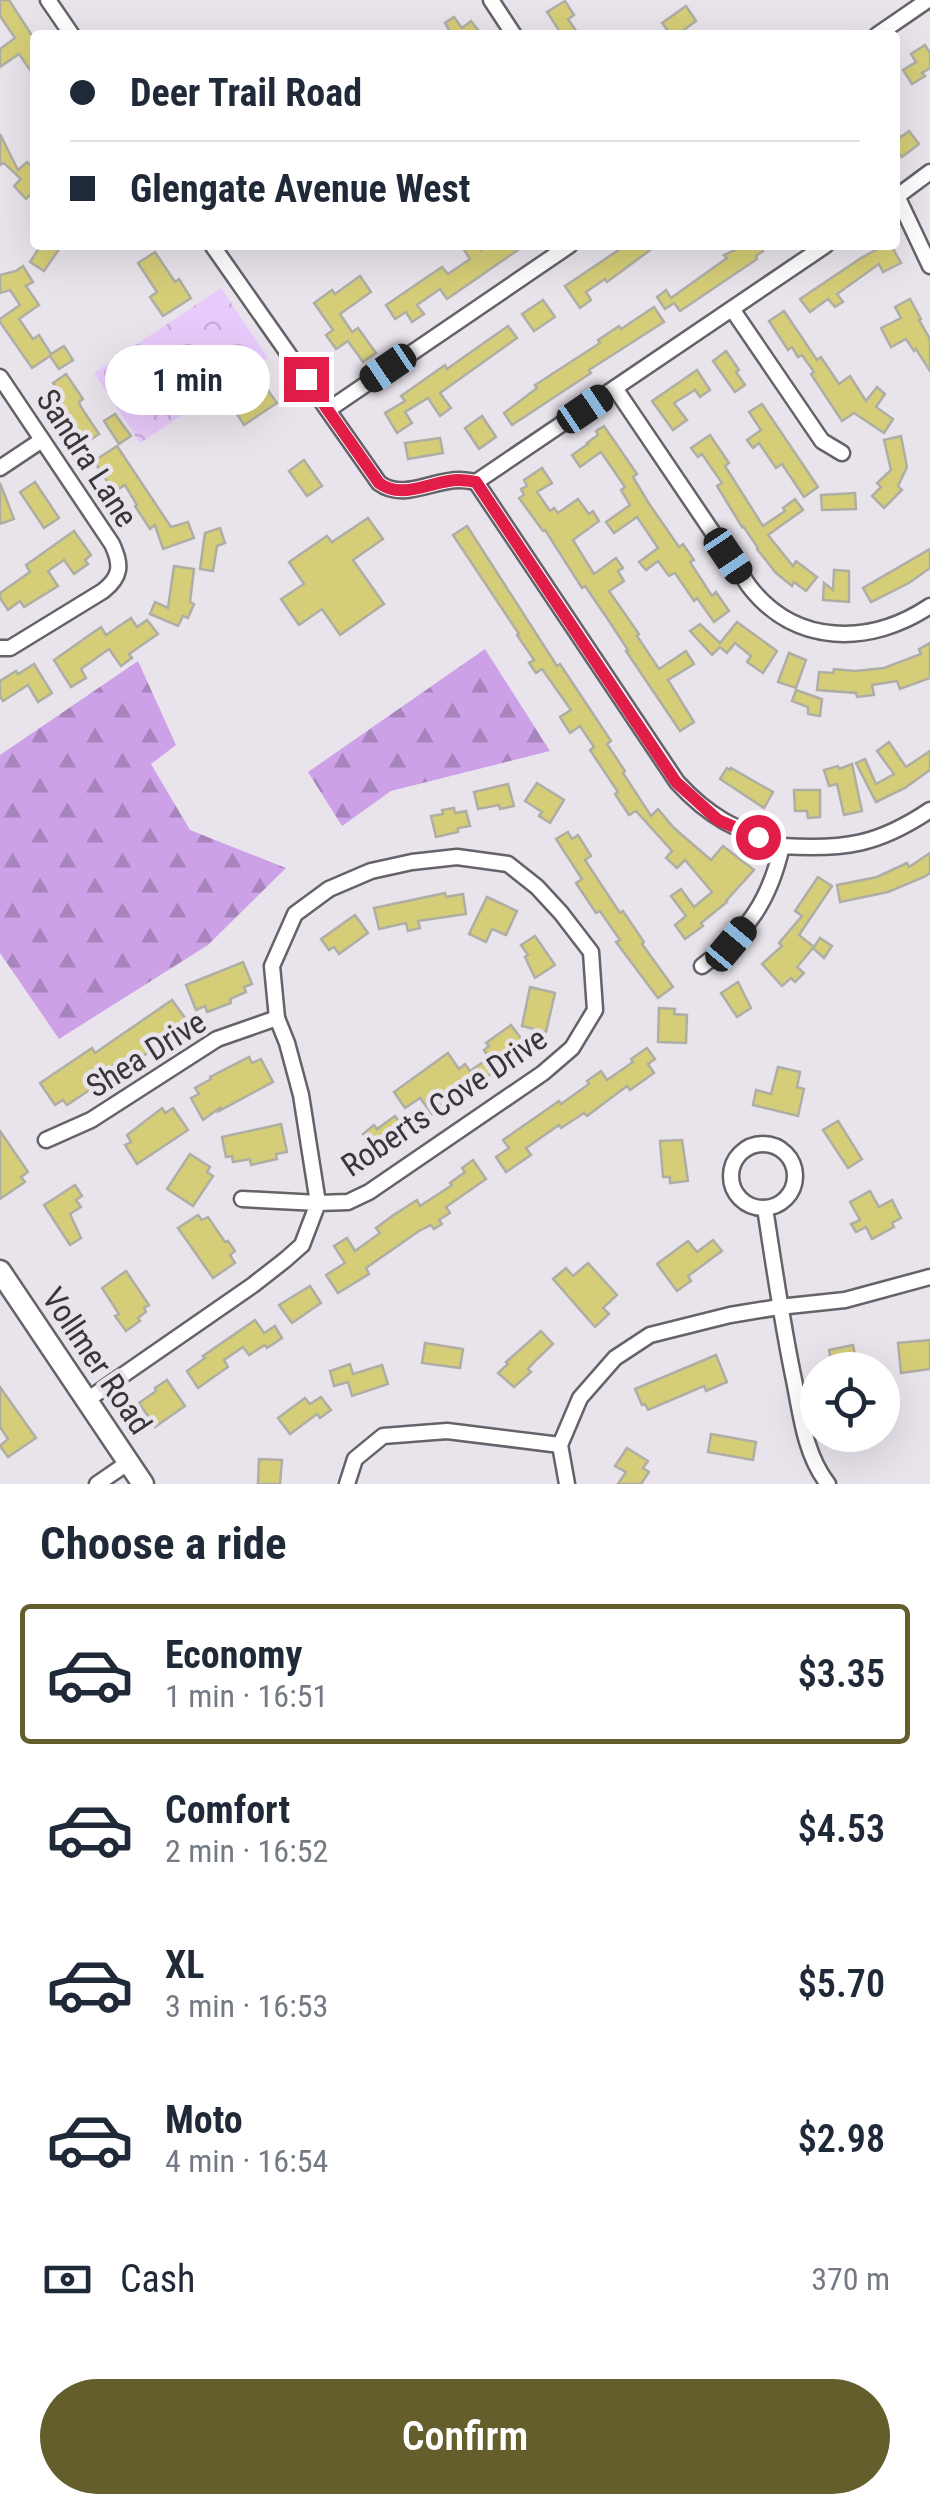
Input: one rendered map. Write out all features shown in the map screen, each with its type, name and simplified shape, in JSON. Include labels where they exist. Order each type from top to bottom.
[{"type":"main road","name":"Vollmer Road","points":[[0,1271],[144,1484]]},
{"type":"street","points":[[48,0],[69,30]]},
{"type":"street","points":[[491,0],[511,30]]},
{"type":"street","points":[[884,30],[928,0]]},
{"type":"street","points":[[900,194],[930,172]]},
{"type":"street","points":[[900,205],[930,266]]},
{"type":"street","points":[[216,250],[379,483],[398,492],[458,480],[476,482],[819,250]]},
{"type":"street","points":[[328,410],[563,250]]},
{"type":"street","points":[[732,309],[822,441],[842,453]]},
{"type":"street","name":"Sandra Lane","points":[[0,376],[112,544],[120,572],[103,591],[10,648],[0,648]]},
{"type":"street","points":[[616,388],[748,586],[774,611],[805,627],[853,635],[899,624],[930,606]]},
{"type":"street","points":[[0,468],[42,440]]},
{"type":"street","points":[[476,482],[676,782],[718,820],[782,846],[825,849],[860,844],[904,827],[930,810]]},
{"type":"street","points":[[702,966],[731,944],[759,909],[776,874],[782,846]]},
{"type":"street","name":"Roberts Cove Drive","points":[[87,1400],[253,1285],[302,1244],[318,1204],[301,1095],[288,1043],[277,1018],[272,966],[296,914],[330,890],[371,871],[457,857],[508,864],[538,887],[590,952],[596,1010],[572,1048],[542,1073],[369,1192],[348,1202],[318,1204]]},
{"type":"street","name":"Shea Drive","points":[[46,1140],[91,1120],[216,1038],[277,1018]]},
{"type":"street","points":[[760,1144],[770,1144],[787,1154],[795,1173],[791,1193],[784,1201],[765,1208],[744,1202],[736,1194],[731,1173],[740,1153],[760,1144]]},
{"type":"street","points":[[242,1199],[318,1204]]},
{"type":"street","points":[[765,1208],[779,1306],[810,1450],[828,1484]]},
{"type":"street","points":[[567,1484],[560,1445],[580,1398],[615,1358],[650,1336],[779,1306],[845,1300],[930,1277]]},
{"type":"street","points":[[348,1484],[356,1460],[383,1436],[446,1432],[560,1445]]},
{"type":"street","points":[[97,1484],[129,1462]]},
{"type":"green space","points":[[221,288],[268,358],[140,443],[94,373]]},
{"type":"green space","points":[[485,649],[550,751],[391,791],[342,826],[308,772]]},
{"type":"green space","points":[[138,661],[176,745],[151,764],[190,830],[286,868],[208,945],[59,1039],[0,953],[0,755]]},
{"type":"building","points":[[0,0],[9,0],[30,32],[30,70],[19,54],[0,67],[0,49],[15,38],[0,16]]},
{"type":"building","points":[[565,1],[574,15],[568,19],[576,30],[559,30],[547,12]]},
{"type":"building","points":[[686,6],[696,21],[684,30],[667,30],[662,23]]},
{"type":"building","points":[[454,17],[462,28],[471,21],[478,30],[449,30],[445,23]]},
{"type":"building","points":[[925,45],[930,53],[930,68],[912,84],[903,70],[916,62],[911,54]]},
{"type":"building","points":[[909,131],[919,144],[902,157],[900,136]]},
{"type":"building","points":[[0,134],[18,170],[27,162],[30,165],[30,195],[26,199],[14,186],[21,179],[4,163],[0,165]]},
{"type":"building","points":[[38,250],[59,250],[44,271],[30,262]]},
{"type":"building","points":[[464,250],[518,250],[447,299],[440,289],[417,305],[424,314],[412,322],[406,312],[395,319],[386,305],[442,267],[448,274],[470,259]]},
{"type":"building","points":[[619,250],[650,250],[607,282],[605,279],[586,292],[591,300],[580,308],[565,286]]},
{"type":"building","points":[[734,250],[763,251],[680,311],[674,303],[665,309],[657,297],[666,290],[671,298],[727,258],[724,255]]},
{"type":"building","points":[[876,250],[894,250],[901,263],[883,272],[879,264],[837,294],[843,302],[835,307],[828,299],[810,312],[800,299]]},
{"type":"building","points":[[155,252],[191,298],[163,316],[150,297],[157,292],[138,263]]},
{"type":"building","points":[[23,266],[33,282],[26,286],[39,305],[19,319],[33,339],[39,335],[51,354],[64,346],[73,360],[59,369],[50,356],[32,368],[0,322],[20,305],[10,290],[0,293],[0,275]]},
{"type":"building","points":[[360,276],[371,292],[340,314],[352,332],[358,328],[376,353],[363,362],[348,341],[336,349],[326,335],[333,330],[314,303]]},
{"type":"building","points":[[910,299],[930,339],[930,371],[906,339],[891,347],[881,328],[901,318],[895,307]]},
{"type":"building","points":[[543,300],[555,317],[534,331],[522,314]]},
{"type":"building","points":[[654,307],[664,322],[512,425],[504,413],[537,388],[535,385],[619,326],[621,329]]},
{"type":"building","points":[[784,311],[817,360],[821,357],[839,384],[850,376],[866,401],[877,387],[885,394],[876,407],[893,419],[884,433],[854,413],[842,421],[802,355],[798,357],[792,347],[788,350],[769,321]]},
{"type":"building","points":[[508,326],[517,338],[440,393],[451,408],[440,416],[428,398],[405,412],[412,423],[397,433],[385,413],[405,401],[401,396]]},
{"type":"building","points":[[726,351],[745,385],[735,392],[713,361]]},
{"type":"building","points":[[697,370],[710,390],[700,397],[695,390],[674,403],[687,420],[673,430],[652,401]]},
{"type":"building","points":[[66,374],[99,434],[84,444],[52,397],[59,392],[53,383]]},
{"type":"building","points":[[261,381],[277,403],[244,425],[230,403]]},
{"type":"building","points":[[762,404],[818,487],[804,497],[782,464],[776,468],[759,443],[753,448],[747,440],[761,430],[749,412]]},
{"type":"building","points":[[115,414],[131,436],[119,444],[104,421]]},
{"type":"building","points":[[482,416],[496,437],[479,449],[465,428]]},
{"type":"building","points":[[604,426],[637,474],[633,477],[648,502],[679,547],[683,544],[694,560],[690,562],[712,596],[716,592],[729,611],[714,622],[675,573],[669,576],[658,561],[646,570],[639,562],[658,548],[637,517],[614,533],[606,522],[630,505],[621,490],[625,487],[601,452],[580,467],[572,455]]},
{"type":"building","points":[[710,435],[763,526],[795,499],[803,510],[768,535],[793,566],[796,561],[817,577],[806,591],[776,573],[717,486],[722,483],[702,454],[698,457],[691,448]]},
{"type":"building","points":[[901,436],[907,467],[898,486],[902,490],[884,508],[872,496],[881,487],[877,483],[891,470],[884,440]]},
{"type":"building","points":[[440,438],[443,453],[408,459],[405,443]]},
{"type":"building","points":[[117,446],[171,527],[188,522],[194,538],[163,549],[155,525],[150,529],[125,485],[114,492],[94,461]]},
{"type":"building","points":[[304,460],[322,486],[307,496],[289,471]]},
{"type":"building","points":[[542,468],[552,483],[537,492],[550,511],[554,508],[558,513],[578,499],[599,521],[573,540],[594,574],[616,558],[623,568],[618,571],[624,581],[609,591],[659,669],[686,651],[694,664],[668,680],[694,722],[680,731],[585,586],[582,588],[519,498],[524,495],[521,489],[527,486],[524,480]]},
{"type":"building","points":[[35,482],[59,518],[44,528],[20,492]]},
{"type":"building","points":[[0,483],[14,519],[0,524]]},
{"type":"building","points":[[855,493],[856,509],[822,510],[821,495]]},
{"type":"building","points":[[368,518],[383,539],[353,560],[384,604],[340,635],[322,609],[299,625],[281,599],[304,584],[289,562],[327,536],[332,542]]},
{"type":"building","points":[[467,526],[557,666],[560,664],[611,741],[607,744],[651,816],[658,809],[711,860],[723,846],[754,870],[727,902],[701,923],[703,926],[685,939],[675,925],[686,916],[671,896],[681,889],[694,907],[712,892],[685,860],[677,868],[666,858],[672,851],[636,811],[629,815],[580,726],[570,733],[560,717],[571,710],[542,669],[536,673],[529,663],[534,660],[519,634],[453,535]]},
{"type":"building","points":[[220,528],[225,543],[217,546],[213,571],[200,569],[205,533]]},
{"type":"building","points":[[74,531],[91,555],[85,560],[88,564],[74,574],[64,560],[48,571],[58,586],[24,607],[20,601],[8,610],[0,593],[30,572],[26,565]]},
{"type":"building","points":[[930,549],[930,568],[871,602],[863,588]]},
{"type":"building","points":[[174,566],[194,569],[190,602],[194,604],[188,618],[183,616],[178,626],[150,614],[155,602],[168,608]]},
{"type":"building","points":[[834,570],[849,571],[849,602],[823,600],[824,583],[833,590]]},
{"type":"building","points":[[131,618],[137,627],[147,620],[158,634],[129,654],[132,658],[121,666],[109,649],[81,669],[86,678],[71,687],[54,660],[101,627],[106,635]]},
{"type":"building","points":[[737,622],[777,651],[763,673],[747,662],[751,656],[735,643],[727,653],[720,647],[712,655],[690,631],[700,624],[720,643]]},
{"type":"building","points":[[930,643],[930,678],[900,689],[897,681],[872,685],[874,695],[857,697],[856,693],[817,690],[819,672],[884,668],[921,654],[919,649]]},
{"type":"building","points":[[789,653],[806,660],[796,688],[778,682]]},
{"type":"building","points":[[34,664],[52,693],[38,702],[28,685],[3,701],[0,681]]},
{"type":"building","points":[[796,690],[822,699],[820,716],[808,714],[808,707],[792,701]]},
{"type":"building","points":[[889,742],[906,767],[930,751],[930,770],[876,802],[856,763],[865,759],[876,784],[894,774],[877,751]]},
{"type":"building","points":[[852,764],[862,811],[844,815],[837,784],[829,786],[824,770]]},
{"type":"building","points":[[727,768],[773,792],[764,808],[720,779]]},
{"type":"building","points":[[537,783],[564,800],[550,823],[525,801]]},
{"type":"building","points":[[508,784],[514,806],[478,809],[474,792]]},
{"type":"building","points":[[794,790],[820,790],[820,817],[808,818],[807,811],[795,811]]},
{"type":"building","points":[[454,808],[455,813],[466,811],[470,826],[436,837],[431,816]]},
{"type":"building","points":[[568,832],[572,839],[578,835],[591,856],[585,860],[673,987],[658,998],[616,942],[620,940],[600,911],[596,913],[576,883],[582,879],[556,839]]},
{"type":"building","points":[[930,853],[930,873],[924,877],[888,892],[840,902],[837,885],[877,877],[907,863],[909,867]]},
{"type":"building","points":[[818,877],[832,886],[799,935],[814,947],[820,938],[832,946],[824,958],[813,948],[797,967],[804,973],[795,982],[791,978],[782,986],[762,964],[782,946],[779,943],[802,916],[795,911]]},
{"type":"building","points":[[445,893],[446,897],[463,894],[466,914],[418,921],[420,928],[408,931],[406,923],[379,929],[374,908]]},
{"type":"building","points":[[487,897],[517,911],[506,935],[492,929],[486,942],[469,934]]},
{"type":"building","points":[[355,915],[368,933],[339,954],[334,947],[329,950],[321,939]]},
{"type":"building","points":[[535,936],[555,965],[535,978],[521,945]]},
{"type":"building","points":[[243,962],[252,984],[244,987],[246,992],[207,1012],[205,1006],[196,1010],[186,985]]},
{"type":"building","points":[[738,982],[751,1008],[737,1017],[721,993]]},
{"type":"building","points":[[530,987],[555,993],[546,1032],[522,1026]]},
{"type":"building","points":[[172,1000],[188,1022],[179,1028],[182,1032],[128,1065],[125,1060],[118,1062],[99,1075],[103,1081],[67,1105],[63,1100],[55,1105],[40,1083],[92,1048],[95,1053]]},
{"type":"building","points":[[659,1008],[687,1015],[686,1043],[658,1042]]},
{"type":"building","points":[[511,1025],[526,1045],[516,1052],[519,1055],[432,1114],[420,1098],[405,1108],[394,1092],[448,1053],[459,1069],[465,1064],[470,1071],[489,1058],[484,1050],[489,1046],[486,1043]]},
{"type":"building","points":[[647,1048],[655,1059],[648,1064],[654,1073],[630,1090],[627,1086],[587,1116],[584,1113],[561,1128],[559,1125],[526,1148],[531,1155],[506,1172],[496,1157],[509,1148],[503,1140],[559,1101],[561,1104],[601,1071],[607,1080]]},
{"type":"building","points":[[249,1057],[252,1063],[261,1059],[273,1082],[203,1120],[191,1098],[199,1094],[195,1088]]},
{"type":"building","points":[[778,1067],[800,1072],[797,1087],[804,1089],[798,1116],[753,1105],[756,1090],[771,1094]]},
{"type":"building","points":[[162,1108],[165,1113],[173,1108],[188,1130],[137,1164],[125,1145],[131,1142],[127,1135]]},
{"type":"building","points":[[395,1116],[406,1131],[376,1152],[363,1134]]},
{"type":"building","points":[[838,1121],[862,1159],[848,1168],[823,1130]]},
{"type":"building","points":[[281,1124],[287,1152],[276,1154],[277,1159],[251,1165],[250,1159],[233,1162],[232,1156],[226,1157],[222,1137]]},
{"type":"building","points":[[0,1131],[28,1172],[21,1177],[25,1182],[0,1199]]},
{"type":"building","points":[[682,1140],[688,1181],[670,1183],[670,1177],[663,1177],[660,1141]]},
{"type":"building","points":[[190,1154],[210,1167],[207,1172],[213,1176],[193,1206],[167,1189]]},
{"type":"building","points":[[473,1160],[486,1179],[446,1207],[450,1213],[439,1220],[442,1224],[419,1231],[366,1268],[369,1274],[338,1293],[326,1275],[345,1263],[334,1246],[347,1238],[355,1251],[380,1233],[376,1228],[392,1216],[417,1200],[420,1206],[452,1185],[465,1172],[462,1168]]},
{"type":"building","points":[[75,1185],[82,1196],[76,1200],[81,1207],[70,1214],[81,1238],[70,1245],[44,1205]]},
{"type":"building","points":[[870,1191],[879,1207],[892,1200],[901,1218],[892,1223],[894,1227],[872,1239],[866,1227],[856,1232],[851,1224],[860,1220],[850,1202]]},
{"type":"building","points":[[198,1215],[202,1220],[208,1217],[235,1251],[230,1255],[235,1263],[213,1278],[178,1228]]},
{"type":"building","points":[[713,1240],[722,1251],[688,1276],[691,1281],[677,1291],[657,1264],[688,1241],[697,1252]]},
{"type":"building","points":[[588,1263],[617,1295],[603,1308],[609,1314],[595,1327],[553,1279],[566,1268],[573,1276]]},
{"type":"building","points":[[126,1271],[149,1305],[138,1318],[140,1321],[126,1331],[102,1288]]},
{"type":"building","points":[[310,1286],[321,1303],[292,1323],[279,1305]]},
{"type":"building","points":[[255,1320],[264,1333],[275,1326],[282,1338],[249,1355],[243,1347],[224,1360],[228,1367],[198,1388],[187,1371]]},
{"type":"building","points":[[541,1331],[553,1344],[514,1387],[498,1373]]},
{"type":"building","points":[[930,1340],[930,1369],[901,1373],[898,1343]]},
{"type":"building","points":[[425,1343],[463,1349],[460,1368],[422,1363]]},
{"type":"building","points":[[853,1345],[854,1352],[829,1352]]},
{"type":"building","points":[[716,1355],[727,1382],[706,1391],[704,1386],[648,1410],[642,1405],[635,1389]]},
{"type":"building","points":[[350,1364],[353,1374],[382,1365],[388,1384],[352,1396],[348,1382],[334,1386],[330,1371]]},
{"type":"building","points":[[167,1380],[185,1406],[155,1427],[139,1403]]},
{"type":"building","points":[[0,1387],[36,1438],[8,1457],[0,1446],[8,1439],[0,1427]]},
{"type":"building","points":[[321,1397],[331,1410],[320,1418],[317,1414],[290,1434],[278,1418],[305,1398],[310,1404]]},
{"type":"building","points":[[711,1434],[756,1442],[753,1460],[708,1452]]},
{"type":"building","points":[[627,1448],[648,1461],[643,1468],[649,1472],[641,1484],[618,1484],[626,1472],[615,1466]]},
{"type":"building","points":[[259,1459],[282,1460],[280,1484],[258,1484]]},
{"type":"route","points":[[306,379],[379,483],[388,489],[398,492],[458,480],[476,482],[676,782],[718,820],[758,837]]}]
